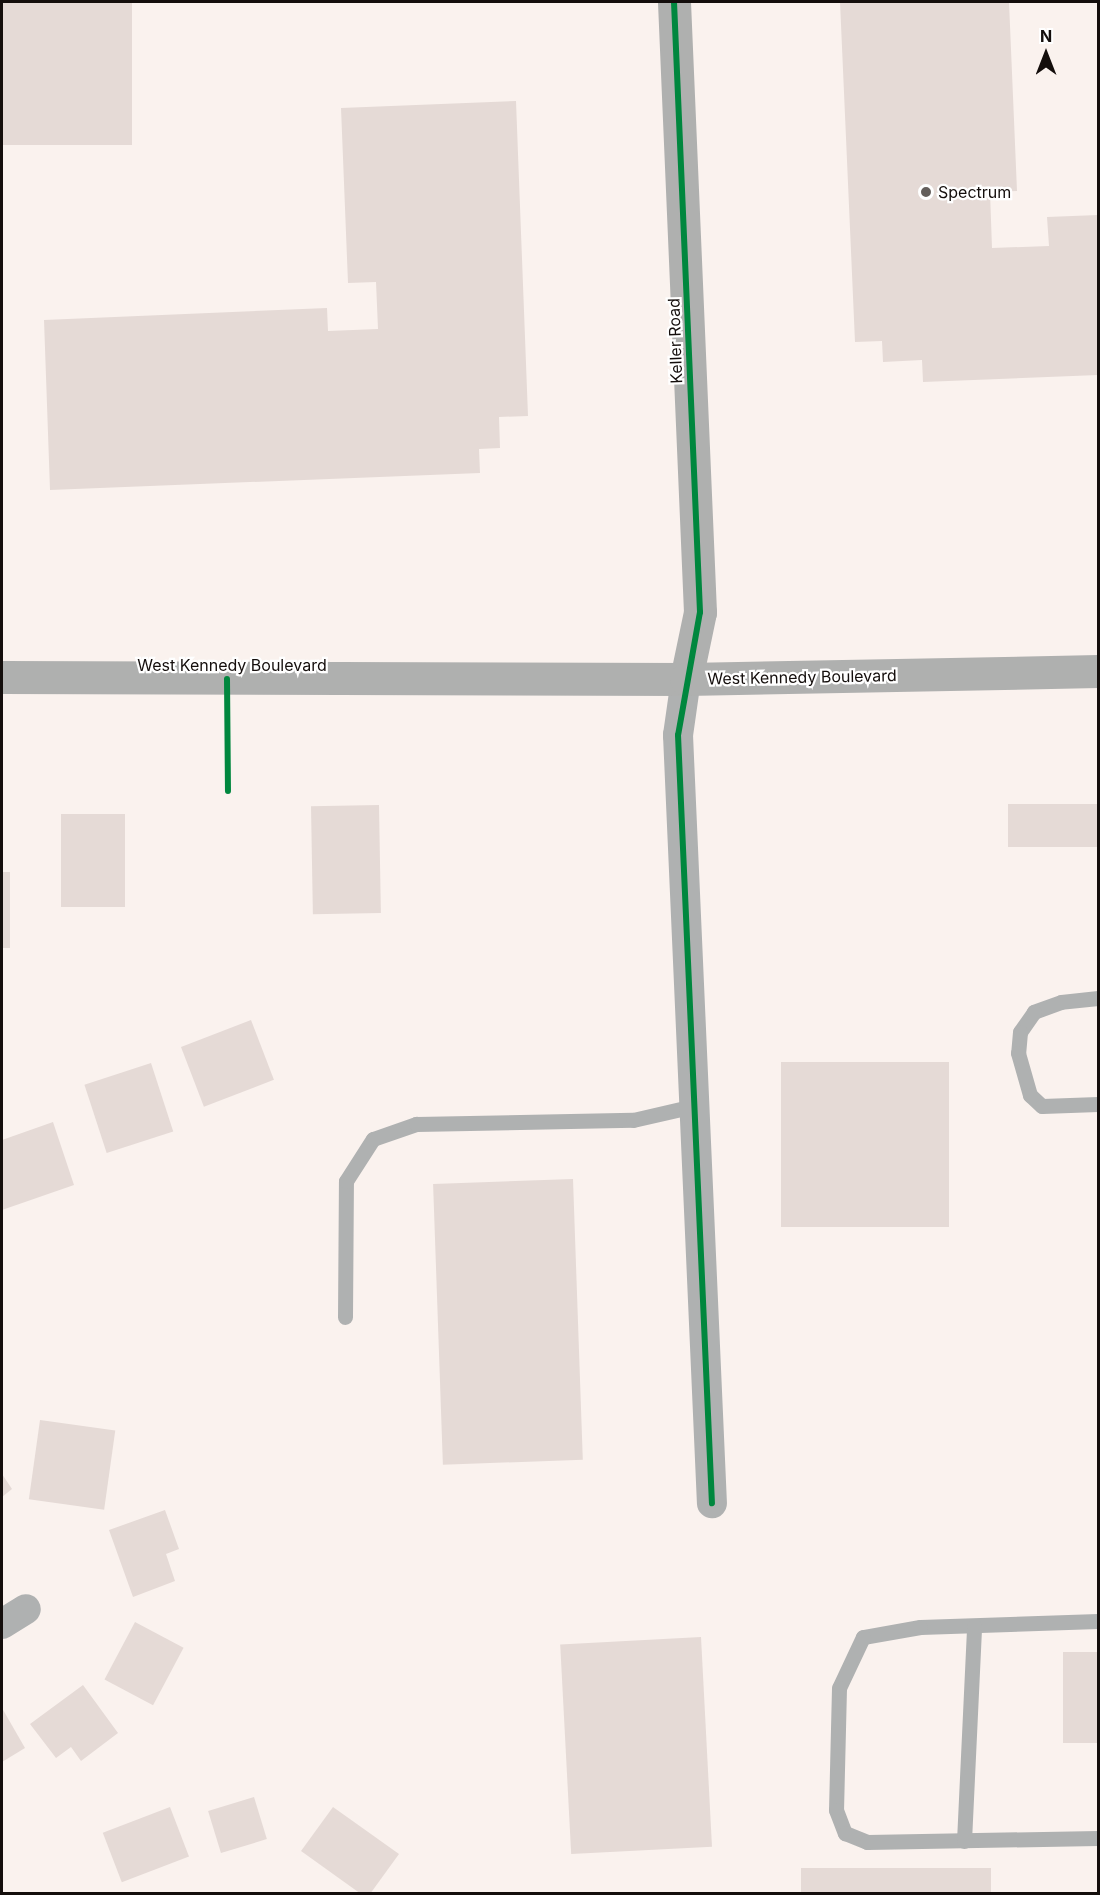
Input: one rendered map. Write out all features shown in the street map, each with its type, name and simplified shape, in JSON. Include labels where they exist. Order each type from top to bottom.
[{"type":"main road","name":"Keller Road","points":[[674,2],[700,612],[686,679]]},
{"type":"main road","name":"West Kennedy Boulevard","points":[[2,677],[686,679],[1098,671]]},
{"type":"street","points":[[686,679],[678,735],[712,1503]]},
{"type":"lane","points":[[1098,998],[1061,1002],[1034,1012],[1020,1032],[1018,1053],[1030,1095],[1042,1106],[1098,1104]]},
{"type":"lane","points":[[345,1317],[346,1181],[373,1139],[416,1124],[633,1120],[694,1106]]},
{"type":"lane","points":[[1098,1621],[920,1627],[863,1637],[839,1688],[836,1810],[845,1833],[867,1842],[1098,1838]]},
{"type":"lane","points":[[964,1841],[974,1626]]},
{"type":"building","points":[[2,2],[132,2],[132,145],[2,145]]},
{"type":"building","name":"Spectrum","points":[[840,2],[1009,2],[1017,191],[990,192],[992,248],[1049,246],[1047,217],[1098,215],[1098,375],[923,382],[922,360],[883,362],[882,341],[855,342]]},
{"type":"building","points":[[516,101],[528,416],[499,417],[500,448],[479,449],[480,473],[50,490],[44,320],[327,308],[328,331],[378,329],[376,282],[348,283],[341,108]]},
{"type":"building","points":[[1008,804],[1098,804],[1098,847],[1008,847]]},
{"type":"building","points":[[379,805],[381,913],[313,914],[311,806]]},
{"type":"building","points":[[61,814],[125,814],[125,907],[61,907]]},
{"type":"building","points":[[2,872],[10,872],[10,948],[2,948]]},
{"type":"building","points":[[251,1020],[274,1080],[204,1107],[181,1047]]},
{"type":"building","points":[[781,1062],[949,1062],[949,1227],[781,1227]]},
{"type":"building","points":[[151,1063],[173,1131],[107,1153],[84,1085]]},
{"type":"building","points":[[53,1122],[74,1185],[2,1210],[2,1140]]},
{"type":"building","points":[[573,1179],[583,1460],[443,1465],[433,1184]]},
{"type":"building","points":[[40,1420],[115,1431],[104,1510],[29,1499]]},
{"type":"building","points":[[2,1474],[12,1489],[2,1497]]},
{"type":"building","points":[[165,1510],[179,1549],[166,1554],[175,1581],[133,1597],[109,1530]]},
{"type":"building","points":[[135,1622],[184,1648],[153,1705],[104,1679]]},
{"type":"building","points":[[701,1637],[712,1847],[571,1854],[560,1644]]},
{"type":"building","points":[[1063,1652],[1098,1652],[1098,1743],[1063,1743]]},
{"type":"building","points":[[83,1685],[118,1733],[81,1761],[71,1747],[56,1758],[30,1724]]},
{"type":"building","points":[[2,1708],[25,1748],[2,1762]]},
{"type":"building","points":[[254,1797],[267,1839],[221,1853],[208,1811]]},
{"type":"building","points":[[170,1807],[189,1856],[122,1882],[103,1833]]},
{"type":"building","points":[[333,1807],[399,1854],[370,1894],[361,1894],[301,1851]]},
{"type":"building","points":[[801,1868],[991,1868],[991,1894],[801,1894]]},
{"type":"cycle path","points":[[674,2],[700,612],[678,735],[712,1503]]},
{"type":"cycle path","points":[[227,679],[228,791]]},
{"type":"place","name":"Spectrum","points":[[926,192]]}]
